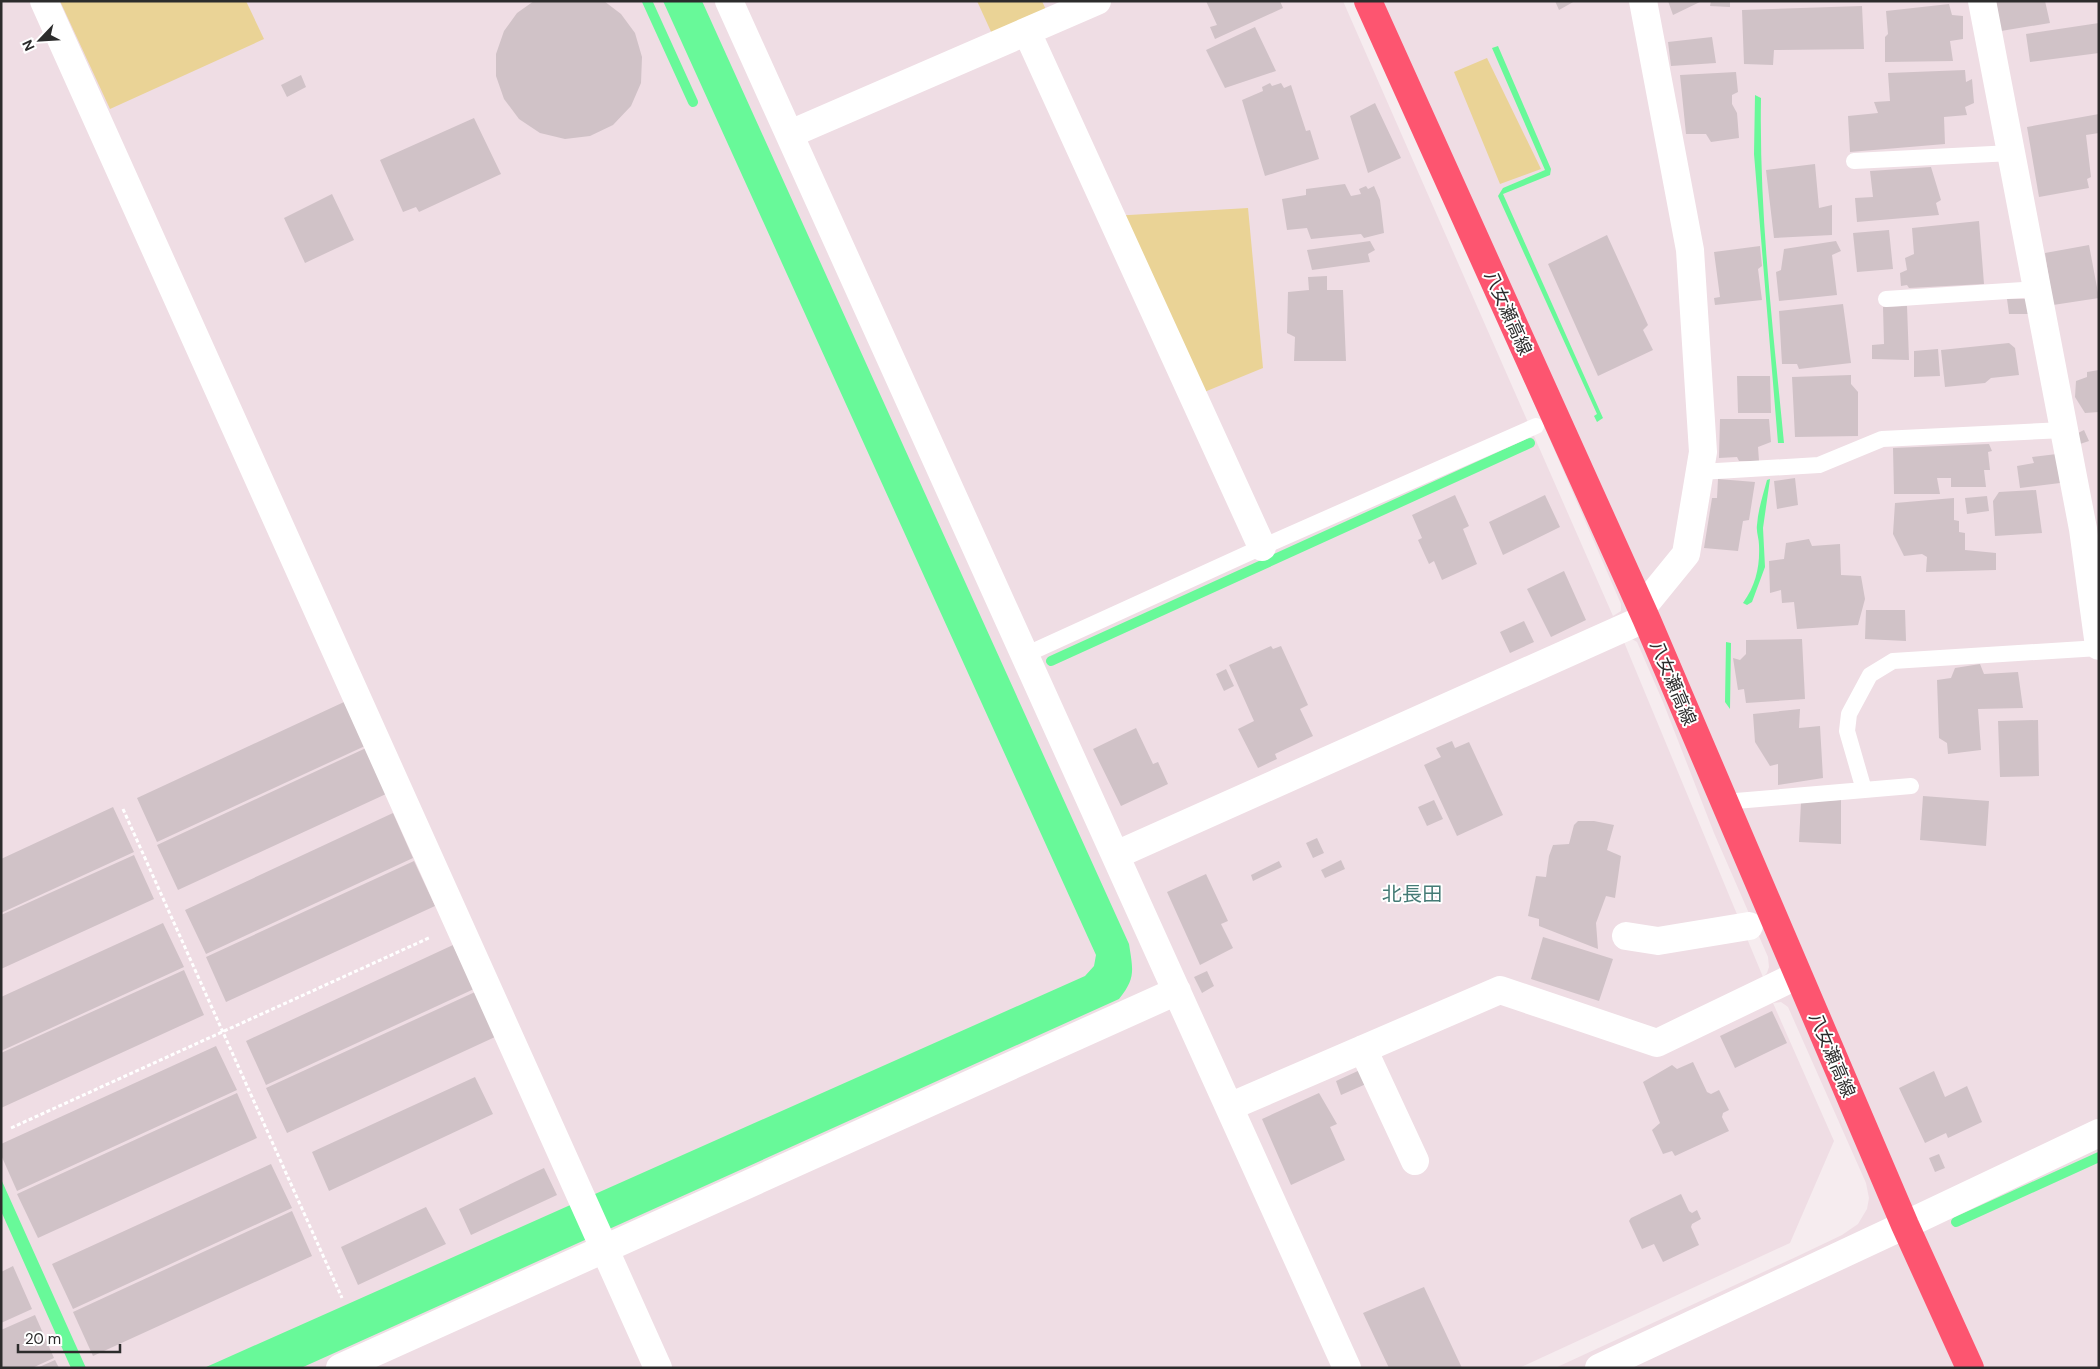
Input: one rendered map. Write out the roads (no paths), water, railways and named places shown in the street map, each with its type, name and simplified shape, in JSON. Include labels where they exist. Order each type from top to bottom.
[{"type":"main road","name":"八女瀬高線","points":[[1368,1],[1644,613],[1905,1225],[1970,1368]]},
{"type":"street","points":[[44,1],[658,1368]]},
{"type":"street","points":[[729,1],[1347,1368]]},
{"type":"street","points":[[790,134],[1097,1]]},
{"type":"street","points":[[1116,855],[1644,613],[1686,554],[1703,452],[1690,250],[1643,1]]},
{"type":"street","points":[[1982,1],[2083,528],[2099,647]]},
{"type":"street","points":[[1026,32],[1262,547]]},
{"type":"street","points":[[1626,936],[1658,941],[1749,926]]},
{"type":"street","points":[[1230,1108],[1500,990],[1658,1043],[1798,975]]},
{"type":"street","points":[[340,1368],[1177,991]]},
{"type":"street","points":[[1363,1049],[1415,1161]]},
{"type":"street","points":[[1599,1368],[2099,1133]]},
{"type":"lane","points":[[1854,161],[2012,153]]},
{"type":"lane","points":[[1886,300],[2037,289]]},
{"type":"lane","points":[[1025,655],[1262,547],[1536,426]]},
{"type":"lane","points":[[1700,472],[1819,465],[1882,439],[2064,430]]},
{"type":"lane","points":[[1864,790],[1847,731],[1849,714],[1870,675],[1893,661],[2099,647]]},
{"type":"lane","points":[[1724,802],[1911,786]]},
{"type":"waterway","points":[[647,1],[693,102]]},
{"type":"waterway","points":[[1051,661],[1530,443]]},
{"type":"waterway","points":[[1956,1222],[2099,1157]]},
{"type":"district","name":"北長田","points":[[1412,894]]}]
